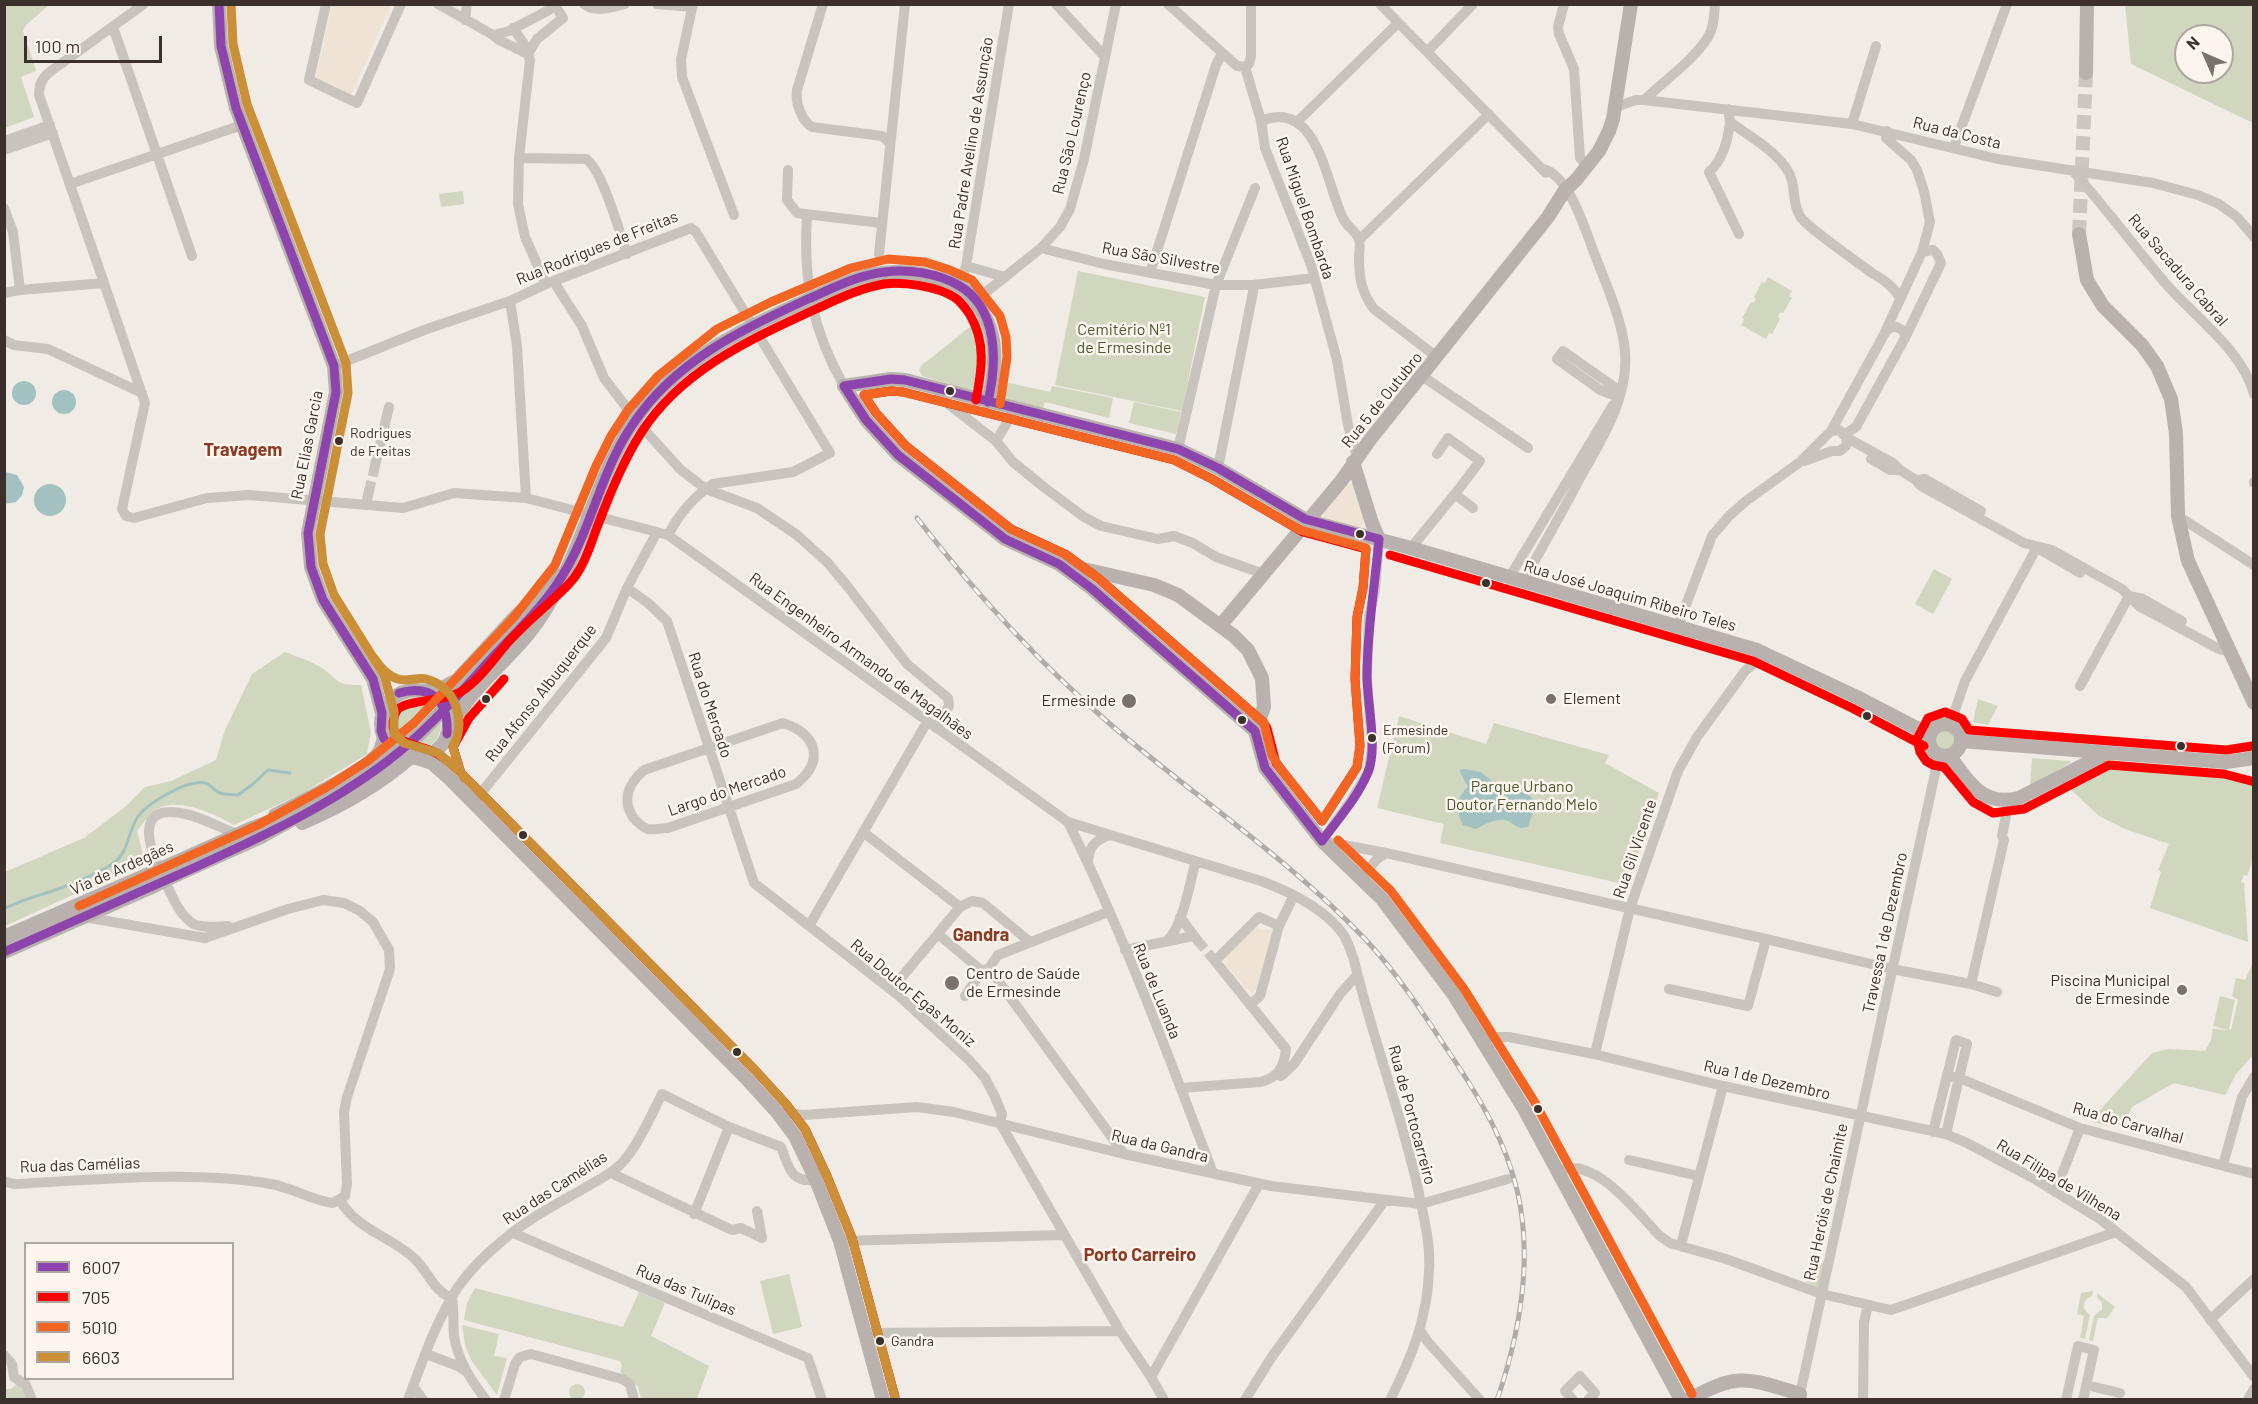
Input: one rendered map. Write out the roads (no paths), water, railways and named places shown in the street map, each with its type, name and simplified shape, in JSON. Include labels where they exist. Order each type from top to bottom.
[{"type":"main road","name":"Rua Elias Garcia","points":[[219,4],[221,46],[242,125],[334,366],[336,392],[308,533],[311,567],[323,600],[373,679],[382,713]]},
{"type":"main road","name":"Rua 5 de Outubro","points":[[1220,626],[1342,480],[1355,459],[1542,224],[1565,190],[1576,180],[1604,141],[1616,107],[1631,4]]},
{"type":"main road","points":[[2086,73],[2088,6]]},
{"type":"main road","name":"Rua 5 de Outubro","points":[[1565,190],[1566,180],[1570,174],[1587,165]]},
{"type":"main road","points":[[2079,234],[2086,280],[2103,306],[2142,345],[2157,366],[2171,399],[2176,433],[2178,516],[2188,561],[2253,703]]},
{"type":"main road","points":[[414,758],[434,752],[444,740],[459,711],[530,632],[556,594],[607,471],[633,423],[655,396],[681,371],[722,340],[855,279],[888,271],[922,274],[959,286],[975,301],[988,321],[994,339],[995,358],[988,402]]},
{"type":"main road","name":"Rua José Joaquim Ribeiro Teles","points":[[844,386],[899,379],[1178,449],[1218,468],[1308,521],[1411,548],[1749,648],[1857,697],[1930,735]]},
{"type":"main road","points":[[844,386],[870,426],[898,455],[1005,539],[1059,564],[1154,585],[1178,595],[1220,626],[1248,650],[1262,678],[1264,707],[1255,730]]},
{"type":"main road","points":[[1355,459],[1371,523],[1379,539]]},
{"type":"main road","points":[[1059,564],[1091,588],[1255,730],[1265,768],[1322,841],[1389,908],[1454,995],[1523,1107],[1681,1400]]},
{"type":"main road","points":[[565,571],[515,617],[457,680],[442,688],[399,693],[386,705],[382,713],[381,731],[384,739],[398,754],[432,763],[450,779],[737,1068],[777,1112],[795,1136],[816,1180],[840,1241],[884,1400]]},
{"type":"main road","name":"Via de Ardegães","points":[[4,937],[174,870],[333,797],[376,770],[422,732],[463,690],[523,625],[565,571]]},
{"type":"main road","points":[[1091,588],[1092,580],[1099,574]]},
{"type":"main road","name":"Rua Elias Garcia","points":[[373,679],[399,693]]},
{"type":"main road","points":[[425,691],[435,696],[447,713],[449,724],[444,740],[450,779]]},
{"type":"main road","points":[[1944,755],[1957,750],[1961,741],[1958,731],[1950,725],[1936,727],[1930,735],[1931,749],[1944,755],[1988,798],[1995,801],[2019,798],[2107,753]]},
{"type":"main road","name":"Via de Ardegães","points":[[258,832],[371,761],[379,752],[384,739]]},
{"type":"main road","points":[[1961,741],[2226,762],[2253,769]]},
{"type":"main road","name":"Via de Ardegães","points":[[174,870],[237,834],[292,827],[338,807],[390,777],[414,758]]},
{"type":"main road","points":[[2226,762],[2253,758]]},
{"type":"main road","name":"Via de Ardegães","points":[[4,952],[84,917],[151,880]]},
{"type":"main road","points":[[1688,1400],[1715,1385],[1733,1380],[1757,1381],[1800,1397]]},
{"type":"street","points":[[142,393],[39,95],[39,86],[44,77],[144,4]]},
{"type":"street","points":[[326,4],[309,80],[357,103],[401,4]]},
{"type":"street","points":[[438,4],[499,40],[528,54]]},
{"type":"street","points":[[465,20],[467,4]]},
{"type":"street","points":[[584,4],[594,9],[625,4]]},
{"type":"street","points":[[657,4],[692,6],[681,59],[682,77],[734,215]]},
{"type":"street","points":[[823,4],[796,90],[796,100],[804,119],[808,124],[817,128],[888,136]]},
{"type":"street","points":[[879,254],[888,136],[904,4]]},
{"type":"street","name":"Rua Padre Avelino de Assunção","points":[[959,286],[966,266],[1009,4]]},
{"type":"street","points":[[1056,4],[1105,57]]},
{"type":"street","name":"Rua São Lourenço","points":[[975,301],[1041,248],[1060,227],[1070,209],[1084,159],[1116,4]]},
{"type":"street","points":[[1168,4],[1222,54],[1237,66],[1245,67],[1249,64],[1251,56],[1251,4]]},
{"type":"street","points":[[1380,4],[1548,172],[1556,186],[1565,190],[1576,206],[1623,334],[1625,353],[1619,394],[1611,422],[1523,582]]},
{"type":"street","points":[[1427,52],[1473,4]]},
{"type":"street","points":[[1564,4],[1558,27],[1559,34],[1574,69],[1580,158],[1587,165]]},
{"type":"street","points":[[1640,100],[1694,53],[1709,36],[1714,23],[1715,4]]},
{"type":"street","points":[[1954,147],[2007,4]]},
{"type":"street","points":[[493,35],[511,29],[552,7],[563,18],[537,39],[528,54]]},
{"type":"street","points":[[1297,123],[1398,23]]},
{"type":"street","points":[[113,27],[192,256]]},
{"type":"street","points":[[511,29],[508,35],[514,46]]},
{"type":"street","points":[[511,29],[528,54],[530,65],[519,158],[518,204],[525,237],[550,283],[582,326],[604,378],[627,408]]},
{"type":"street","points":[[1852,124],[1876,46]]},
{"type":"street","points":[[1150,273],[1216,65],[1222,54]]},
{"type":"street","name":"Rua Miguel Bombarda","points":[[1245,67],[1261,121],[1265,147],[1291,210],[1314,278],[1336,360],[1355,459]]},
{"type":"street","name":"Rua da Costa","points":[[1618,91],[1640,100],[1852,124],[1998,159],[2153,183],[2209,199],[2229,210],[2253,237]]},
{"type":"street","name":"Rua da Costa","points":[[1616,107],[1640,100]]},
{"type":"street","points":[[1728,109],[1730,122],[1723,153],[1709,172],[1739,234]]},
{"type":"street","points":[[1360,239],[1489,114]]},
{"type":"street","points":[[1261,121],[1276,116],[1290,118],[1316,142],[1344,220],[1360,239],[1360,280],[1368,301],[1374,309],[1437,357]]},
{"type":"street","points":[[1730,122],[1764,146],[1788,169],[1800,218],[1884,280],[1900,298]]},
{"type":"street","points":[[70,184],[242,125]]},
{"type":"street","points":[[4,141],[51,129]]},
{"type":"street","points":[[4,150],[51,129]]},
{"type":"street","points":[[1678,626],[1712,536],[1746,501],[1800,462],[1829,434],[1885,333],[1909,276],[1922,252],[1930,222],[1921,178],[1911,160],[1886,138],[1887,131]]},
{"type":"street","points":[[519,158],[586,159],[591,162],[603,186],[627,254]]},
{"type":"street","points":[[788,170],[787,200],[797,213],[881,223]]},
{"type":"street","name":"Rua Sacadura Cabral","points":[[2072,170],[2166,284],[2232,354],[2247,376],[2253,394]]},
{"type":"street","points":[[1548,172],[1570,174]]},
{"type":"street","points":[[1178,449],[1216,285],[1255,188]]},
{"type":"street","points":[[4,208],[13,232],[20,290]]},
{"type":"street","points":[[807,216],[805,268],[812,311],[825,347],[844,386]]},
{"type":"street","name":"Rua Rodrigues de Freitas","points":[[334,366],[424,330],[510,301],[691,228],[696,232],[830,453],[793,472],[738,480]]},
{"type":"street","name":"Rua São Silvestre","points":[[1041,248],[1104,264],[1216,285],[1252,285],[1314,278]]},
{"type":"street","points":[[1800,462],[1832,451],[1840,451],[1856,427],[1905,338],[1941,263],[1933,250],[1922,252]]},
{"type":"street","points":[[966,266],[1005,277]]},
{"type":"street","points":[[1884,280],[1899,280],[1909,276]]},
{"type":"street","points":[[4,293],[104,283]]},
{"type":"street","points":[[1218,468],[1253,292],[1252,285]]},
{"type":"street","points":[[510,301],[517,346],[526,498]]},
{"type":"street","points":[[1885,333],[1893,326],[1899,327],[1905,333],[1905,338]]},
{"type":"street","points":[[4,340],[14,345],[48,348],[142,393]]},
{"type":"street","points":[[1563,351],[1619,394],[1600,390],[1557,359],[1563,351]]},
{"type":"street","points":[[1422,376],[1528,448]]},
{"type":"street","points":[[936,387],[943,400],[996,441],[1012,462],[1084,518],[1101,526],[1158,539],[1174,536],[1193,543],[1216,557],[1264,574]]},
{"type":"street","name":"Rua Engenheiro Armando de Magalhães","points":[[142,393],[145,403],[122,508],[126,516],[134,518],[207,498],[249,495],[409,507],[454,493],[526,498],[662,533],[1068,822],[1261,881],[1294,895]]},
{"type":"street","points":[[1509,578],[1619,394]]},
{"type":"street","points":[[374,470],[389,407]]},
{"type":"street","points":[[996,441],[1016,408]]},
{"type":"street","points":[[641,426],[681,470],[706,489],[757,508],[797,535],[828,563],[907,664],[948,698],[949,706],[931,725],[863,832],[809,926]]},
{"type":"street","points":[[1829,434],[1839,430],[1846,439],[1893,463],[1916,480],[1925,479],[2027,537],[2037,547],[2052,550],[2122,589],[2129,596],[2143,599],[2210,636],[2230,652]]},
{"type":"street","points":[[1829,434],[1827,445],[1832,451]]},
{"type":"street","points":[[1411,548],[1480,461],[1448,438],[1437,454]]},
{"type":"street","points":[[706,489],[713,484],[738,480],[733,498]]},
{"type":"street","name":"Rua Afonso Albuquerque","points":[[473,803],[606,638],[627,588],[662,533],[706,489]]},
{"type":"street","points":[[366,504],[369,491]]},
{"type":"street","points":[[1455,494],[1473,508]]},
{"type":"street","points":[[2178,516],[2253,565]]},
{"type":"street","points":[[1379,539],[1375,590],[1369,617],[1368,678],[1372,746],[1369,771],[1322,841],[1386,853],[1892,969],[1971,984],[1997,992]]},
{"type":"street","points":[[1950,725],[1965,681],[2037,547]]},
{"type":"street","name":"Rua do Mercado","points":[[627,588],[667,621],[754,883],[809,926]]},
{"type":"street","points":[[2080,686],[2129,596]]},
{"type":"street","name":"Rua Gil Vicente","points":[[1745,671],[1749,648]]},
{"type":"street","name":"Rua Gil Vicente","points":[[1595,1054],[1630,908],[1682,764],[1702,730],[1745,671],[1766,654]]},
{"type":"street","name":"Largo do Mercado","points":[[783,723],[801,731],[810,739],[813,756],[810,767],[796,784],[668,828],[647,829],[638,823],[630,812],[627,802],[628,791],[633,779],[644,770],[708,748],[783,723]]},
{"type":"street","name":"Travessa 1 de Dezembro","points":[[1860,1116],[1892,969],[1944,755]]},
{"type":"street","points":[[1971,984],[2004,840],[2002,836],[2009,800]]},
{"type":"street","points":[[235,926],[195,925],[182,914],[153,856],[148,838],[148,827],[155,817],[167,812],[187,814],[237,834]]},
{"type":"street","name":"Rua de Luanda","points":[[1068,822],[1088,862],[1125,950],[1213,1173]]},
{"type":"street","points":[[863,832],[960,907]]},
{"type":"street","points":[[1088,862],[1091,846],[1109,835]]},
{"type":"street","points":[[1361,878],[1377,859],[1386,853]]},
{"type":"street","points":[[1167,941],[1175,931],[1196,861]]},
{"type":"street","points":[[1250,1005],[1260,996],[1279,926],[1294,895]]},
{"type":"street","name":"Rua de Portocarreiro","points":[[1294,895],[1321,913],[1344,935],[1412,1161],[1428,1231],[1430,1270],[1420,1330],[1407,1368]]},
{"type":"street","points":[[84,917],[205,938],[235,926],[323,900],[344,903],[360,911],[373,922],[389,950],[390,969],[346,1097],[344,1112],[347,1184],[345,1196],[336,1202]]},
{"type":"street","points":[[891,990],[960,907],[972,901],[983,903],[1030,942]]},
{"type":"street","points":[[964,996],[998,955],[1108,912]]},
{"type":"street","points":[[1125,950],[1167,941],[1196,938],[1180,917]]},
{"type":"street","points":[[1279,926],[1259,917],[1215,961],[1286,1049],[1293,1053],[1298,1052],[1308,1044]]},
{"type":"street","name":"Rua Doutor Egas Moniz","points":[[809,926],[891,990],[969,1060],[984,1078],[1002,1114],[1000,1124],[1120,1331],[1164,1400]]},
{"type":"street","points":[[938,934],[985,970],[1124,1154]]},
{"type":"street","points":[[1669,989],[1748,1006],[1766,939]]},
{"type":"street","points":[[1181,1088],[1269,1080],[1279,1077],[1286,1072],[1308,1044],[1340,994],[1357,975]]},
{"type":"street","name":"Rua 1 de Dezembro","points":[[1480,1037],[1509,1037],[1595,1054],[1723,1086],[1933,1132]]},
{"type":"street","points":[[1933,1132],[1956,1040],[1967,1044],[1946,1134]]},
{"type":"street","points":[[1269,1080],[1280,1072],[1286,1049]]},
{"type":"street","name":"Rua do Carvalhal","points":[[1947,1076],[1959,1078],[2080,1128],[2253,1174]]},
{"type":"street","points":[[2223,1165],[2242,1096],[2253,1077]]},
{"type":"street","points":[[1681,1245],[1723,1086]]},
{"type":"street","name":"Rua das Camélias","points":[[4,1181],[15,1184],[141,1178],[218,1179],[271,1184],[336,1202],[352,1216],[416,1260],[445,1295],[452,1298],[470,1273],[513,1233],[540,1214],[611,1173],[626,1158],[645,1128],[662,1094],[729,1127],[781,1147],[793,1174],[799,1179],[816,1180]]},
{"type":"street","name":"Rua da Gandra","points":[[777,1112],[804,1115],[917,1107],[954,1112],[1124,1154],[1259,1184],[1421,1204],[1508,1179]]},
{"type":"street","points":[[795,1136],[804,1115]]},
{"type":"street","name":"Rua Heróis de Chaimite","points":[[1800,1397],[1860,1116]]},
{"type":"street","points":[[694,1214],[729,1127]]},
{"type":"street","points":[[2055,1192],[2080,1128]]},
{"type":"street","name":"Rua Filipa de Vilhena","points":[[1933,1132],[1946,1134],[1967,1143],[2033,1178],[2116,1232],[2186,1287],[2253,1377]]},
{"type":"street","points":[[1629,1160],[1699,1176]]},
{"type":"street","points":[[1558,1172],[1564,1168],[1577,1168],[1605,1180],[1660,1236],[1670,1243],[1760,1270],[1822,1294],[1892,1310],[2116,1232]]},
{"type":"street","points":[[611,1173],[694,1214],[732,1230],[741,1228],[762,1238],[757,1211]]},
{"type":"street","points":[[1151,1377],[1259,1184]]},
{"type":"street","points":[[1245,1400],[1270,1358],[1385,1200]]},
{"type":"street","name":"Rua das Tulipas","points":[[513,1233],[808,1358],[822,1400]]},
{"type":"street","points":[[840,1241],[1064,1235]]},
{"type":"street","points":[[2210,1320],[2253,1279]]},
{"type":"street","points":[[408,1400],[435,1332],[452,1298]]},
{"type":"street","points":[[452,1298],[454,1337],[465,1371]]},
{"type":"street","points":[[1863,1400],[1864,1322],[1868,1305]]},
{"type":"street","points":[[1420,1330],[1432,1347],[1480,1400]]},
{"type":"street","points":[[865,1333],[1120,1331]]},
{"type":"street","points":[[435,1332],[454,1337]]},
{"type":"street","points":[[2066,1400],[2078,1346],[2094,1350],[2083,1400]]},
{"type":"street","name":"Rua de Portocarreiro","points":[[1390,1400],[1407,1368],[1420,1350],[1432,1347]]},
{"type":"street","points":[[4,1354],[12,1364],[9,1380],[26,1385],[32,1400]]},
{"type":"street","points":[[426,1354],[459,1366],[486,1400]]},
{"type":"street","points":[[504,1400],[514,1364],[520,1357],[531,1354],[622,1379],[630,1384],[634,1400]]},
{"type":"street","points":[[1573,1400],[1565,1391],[1580,1376],[1595,1393],[1588,1400]]},
{"type":"street","points":[[2086,1385],[2120,1393]]},
{"type":"street","points":[[413,1386],[423,1400]]},
{"type":"street","points":[[2248,1400],[2253,1389]]},
{"type":"water","points":[[24,381],[29,382],[35,388],[35,398],[29,404],[24,405],[19,404],[13,398],[12,393],[13,388],[19,382]]},
{"type":"water","points":[[64,390],[69,391],[75,397],[75,407],[69,413],[64,414],[59,413],[53,407],[52,402],[53,397],[59,391]]},
{"type":"water","points":[[5,472],[17,475],[24,487],[22,495],[16,502],[5,504]]},
{"type":"water","points":[[50,484],[61,489],[66,500],[61,511],[50,516],[39,511],[34,500],[39,489]]},
{"type":"water","points":[[1459,770],[1481,772],[1504,791],[1522,792],[1530,796],[1536,803],[1528,827],[1518,827],[1506,820],[1493,821],[1476,829],[1463,825],[1458,805],[1468,787]]},
{"type":"waterway","points":[[4,909],[93,875],[111,865],[121,855],[134,824],[142,812],[178,789],[205,783],[220,793],[238,795],[268,770],[290,773]]},
{"type":"tunnel","points":[[2079,234],[2086,73]]},
{"type":"tunnel","points":[[369,491],[374,470]]},
{"type":"tunnel","points":[[1198,941],[1215,961]]},
{"type":"railway","points":[[917,518],[985,600],[1083,700],[1142,751],[1273,854],[1365,939],[1408,992],[1456,1062],[1484,1107],[1506,1155],[1519,1200],[1523,1229],[1523,1287],[1519,1316],[1497,1400]]},
{"type":"place","name":"Rodrigues de Freitas","points":[[339,441]]},
{"type":"place","name":"Element","points":[[1551,699]]},
{"type":"place","name":"Ermesinde","points":[[1129,701]]},
{"type":"place","name":"Ermesinde (Forum)","points":[[1372,738]]},
{"type":"place","name":"Centro de Saúde de Ermesinde","points":[[952,983]]},
{"type":"place","name":"Piscina Municipal de Ermesinde","points":[[2182,990]]},
{"type":"place","name":"Gandra","points":[[880,1341]]},
{"type":"district","name":"Travagem","points":[[243,450]]},
{"type":"district","name":"Gandra","points":[[981,935]]},
{"type":"district","name":"Porto Carreiro","points":[[1140,1255]]},
{"type":"park label","name":"Cemitério Nº1 de Ermesinde","points":[[1124,339]]},
{"type":"park label","name":"Parque Urbano Doutor Fernando Melo","points":[[1522,796]]}]
